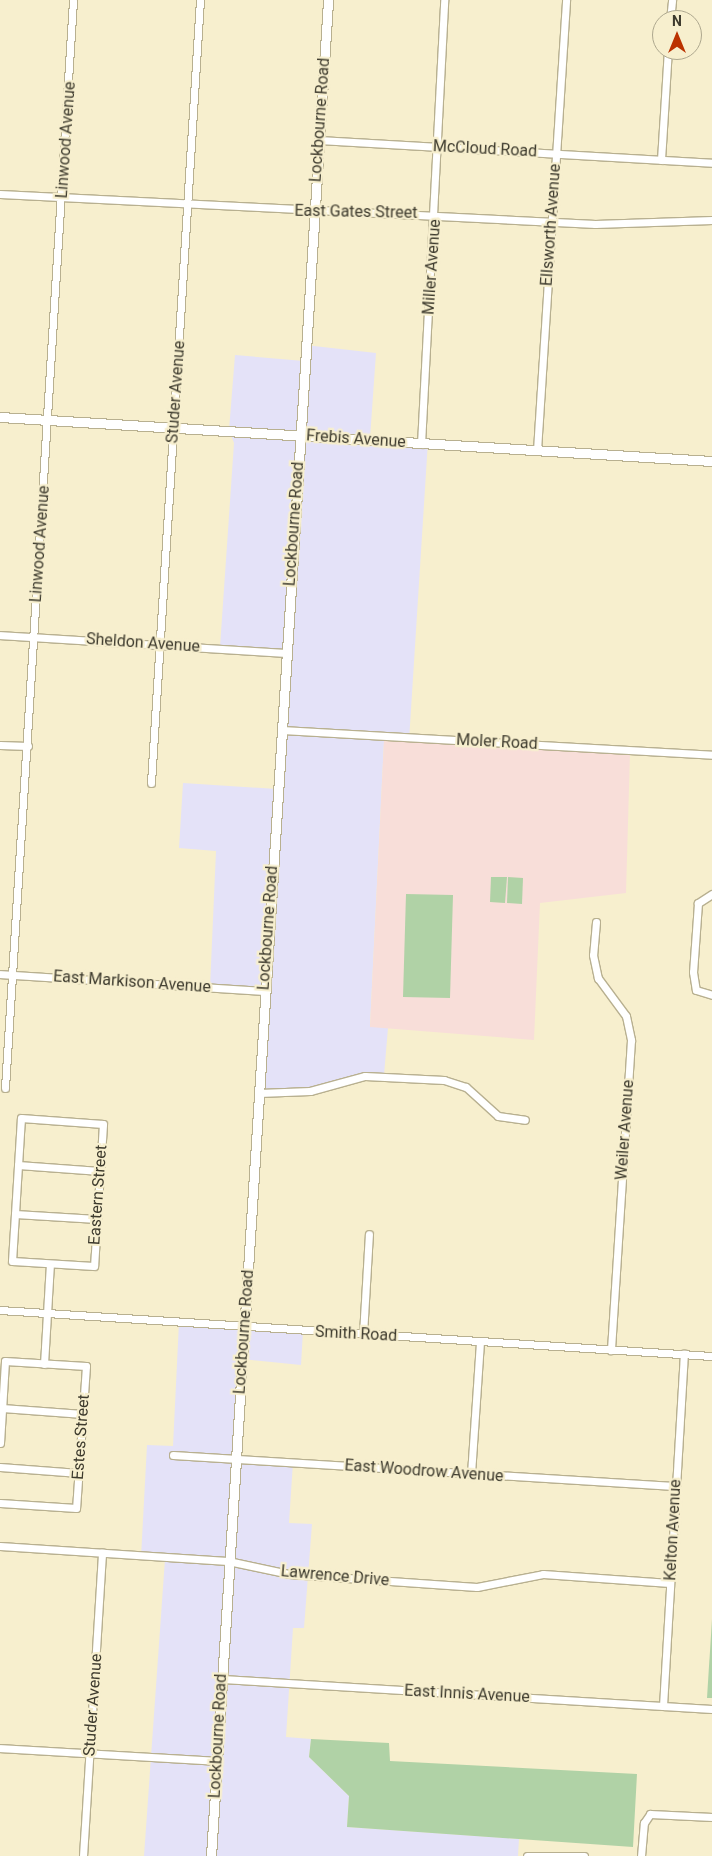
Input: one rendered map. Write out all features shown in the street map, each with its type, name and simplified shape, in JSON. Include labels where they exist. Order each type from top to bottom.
[{"type":"main road","name":"Lockbourne Road","points":[[212,1856],[228,1561],[328,0]]},
{"type":"main road","name":"Frebis Avenue","points":[[0,417],[712,461]]},
{"type":"street","name":"Linwood Avenue","points":[[5,1088],[28,746],[73,0]]},
{"type":"street","name":"Studer Avenue","points":[[151,783],[200,0]]},
{"type":"street","name":"Miller Avenue","points":[[421,444],[436,214],[435,146],[444,0]]},
{"type":"street","name":"Ellsworth Avenue","points":[[537,450],[566,0]]},
{"type":"street","points":[[661,160],[667,60]]},
{"type":"street","name":"McCloud Road","points":[[318,140],[712,163]]},
{"type":"street","name":"East Gates Street","points":[[0,194],[313,213],[436,214],[633,225],[712,220]]},
{"type":"street","name":"Sheldon Avenue","points":[[0,635],[286,652]]},
{"type":"street","name":"Moler Road","points":[[282,730],[712,755]]},
{"type":"street","points":[[0,745],[28,746]]},
{"type":"street","points":[[709,894],[697,912],[693,972],[696,990],[712,995]]},
{"type":"street","name":"Weiler Avenue","points":[[596,922],[593,956],[598,978],[626,1016],[631,1040],[612,1350]]},
{"type":"street","name":"East Markison Avenue","points":[[0,974],[264,991]]},
{"type":"street","points":[[259,1093],[310,1090],[365,1076],[444,1080],[466,1087],[498,1116],[525,1120]]},
{"type":"street","name":"Eastern Street","points":[[18,1165],[21,1118],[103,1124],[94,1266],[50,1264]]},
{"type":"street","points":[[0,1443],[5,1361],[44,1364],[48,1313],[50,1264],[12,1261],[18,1165],[100,1171]]},
{"type":"street","points":[[15,1214],[97,1219]]},
{"type":"street","points":[[363,1334],[369,1234]]},
{"type":"street","name":"Smith Road","points":[[0,1310],[712,1356]]},
{"type":"street","points":[[471,1474],[480,1342]]},
{"type":"street","name":"Kelton Avenue","points":[[663,1706],[674,1486],[684,1354]]},
{"type":"street","name":"Estes Street","points":[[0,1503],[76,1508],[86,1366],[44,1364]]},
{"type":"street","points":[[2,1408],[83,1414]]},
{"type":"street","name":"East Woodrow Avenue","points":[[173,1455],[674,1486]]},
{"type":"street","points":[[0,1467],[79,1473]]},
{"type":"street","name":"Lawrence Drive","points":[[0,1546],[228,1561],[289,1574],[477,1587],[543,1574],[670,1583]]},
{"type":"street","name":"Studer Avenue","points":[[83,1856],[102,1553]]},
{"type":"street","name":"East Innis Avenue","points":[[222,1678],[712,1709]]},
{"type":"street","points":[[0,1748],[216,1761]]},
{"type":"street","points":[[640,1856],[644,1823],[650,1814],[712,1816]]},
{"type":"street","points":[[527,1856],[584,1856]]},
{"type":"shaded area","points":[[305,345],[376,353],[370,438],[428,441],[409,741],[384,741],[370,1026],[388,1028],[384,1075],[289,1093],[258,1092],[264,992],[210,987],[216,851],[179,848],[183,783],[277,789],[287,653],[220,647],[234,443],[229,430],[235,355],[304,361]]},
{"type":"shaded area","points":[[384,741],[630,753],[626,893],[540,903],[534,1040],[370,1027]]},
{"type":"shaded area","points":[[179,1322],[303,1331],[301,1365],[242,1359],[235,1458],[293,1462],[289,1523],[312,1524],[304,1628],[293,1628],[286,1737],[311,1739],[309,1757],[349,1796],[347,1827],[519,1839],[518,1856],[144,1856],[165,1559],[141,1557],[147,1445],[173,1446]]},
{"type":"green space","points":[[491,877],[507,877],[505,903],[490,902]]},
{"type":"green space","points":[[508,877],[523,878],[522,904],[507,903]]},
{"type":"green space","points":[[406,894],[453,895],[450,998],[403,997]]},
{"type":"green space","points":[[712,1619],[712,1698],[707,1698]]},
{"type":"green space","points":[[311,1739],[389,1743],[390,1761],[637,1774],[633,1847],[347,1827],[349,1796],[309,1757]]}]
